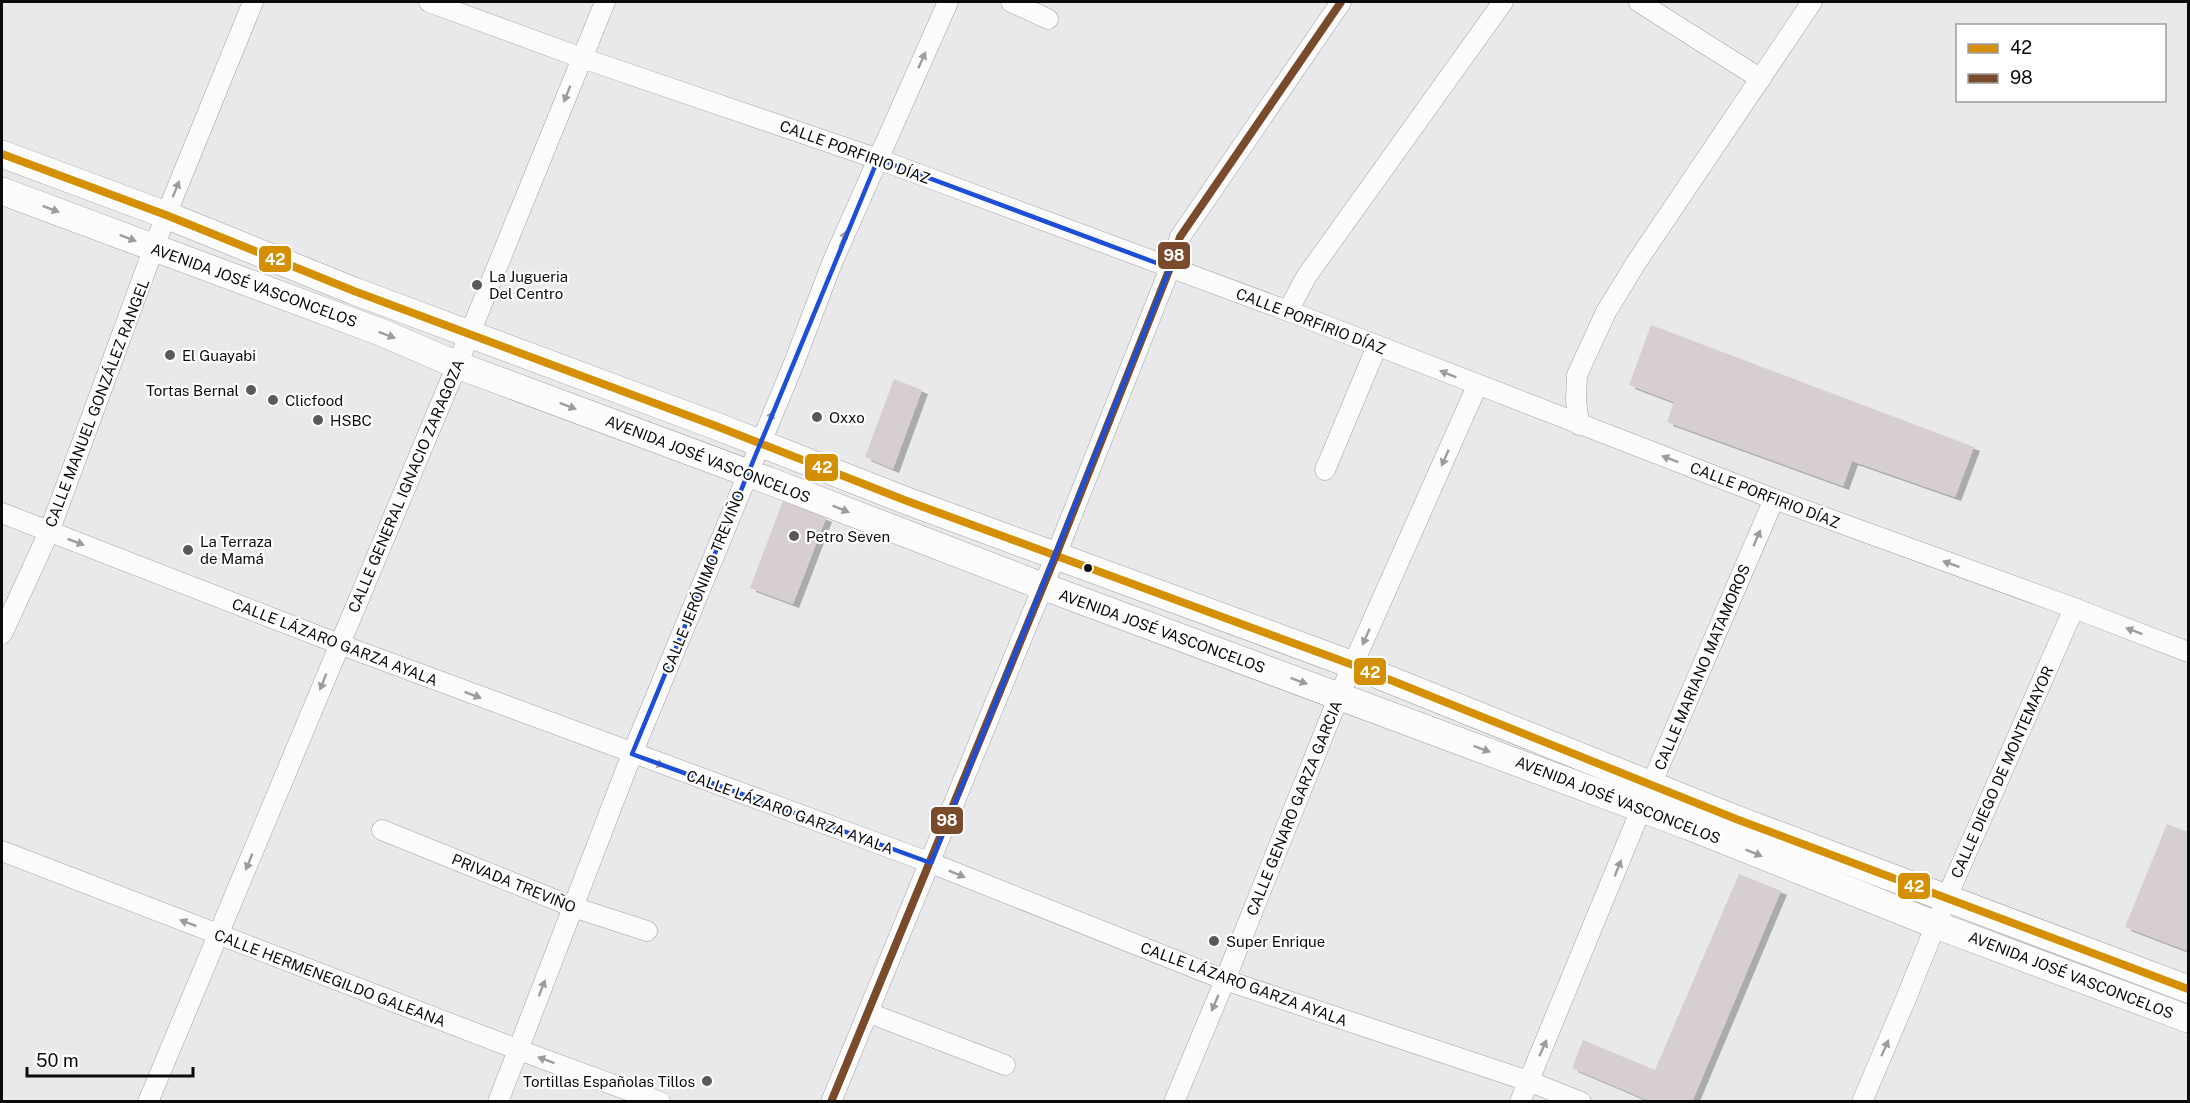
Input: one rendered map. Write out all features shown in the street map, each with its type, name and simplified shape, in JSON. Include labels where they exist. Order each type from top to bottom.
[{"type":"main road","name":"AVENIDA JOSÉ VASCONCELOS","points":[[2,154],[166,215],[354,291],[760,443],[907,501],[1353,665],[1936,925],[2188,1019]]},
{"type":"main road","name":"AVENIDA JOSÉ VASCONCELOS","points":[[2,191],[383,333],[457,365],[1042,586],[1339,696],[1947,897],[2188,989]]},
{"type":"street","name":"CALLE MANUEL GONZÁLEZ RANGEL","points":[[2,634],[49,532],[166,215],[253,2]]},
{"type":"street","name":"CALLE PORFIRIO DÍAZ","points":[[429,2],[582,58],[878,159],[1288,311],[1774,499],[2188,652]]},
{"type":"street","name":"CALLE GENERAL IGNACIO ZARAGOZA","points":[[148,1101],[457,365],[605,2]]},
{"type":"street","name":"CALLE JERÓNIMO TREVIÑO","points":[[498,1101],[632,754],[832,263],[948,2]]},
{"type":"street","points":[[1011,2],[1048,19]]},
{"type":"street","points":[[831,1101],[1056,555],[1170,268],[1180,237],[1341,2]]},
{"type":"street","points":[[1288,311],[1306,277],[1503,2]]},
{"type":"street","points":[[1639,2],[1761,79]]},
{"type":"street","points":[[1579,424],[1576,399],[1577,375],[1606,312],[1636,263],[1812,2]]},
{"type":"street","points":[[1325,470],[1377,346]]},
{"type":"street","name":"CALLE GENARO GARZA GARCIA","points":[[1174,1101],[1339,696],[1477,386]]},
{"type":"street","name":"CALLE MARIANO MATAMOROS","points":[[1520,1101],[1646,797],[1774,499]]},
{"type":"street","name":"CALLE LÁZARO GARZA AYALA","points":[[2,513],[339,644],[931,863],[1225,980],[1528,1081],[1581,1101]]},
{"type":"street","name":"CALLE DIEGO DE MONTEMAYOR","points":[[1862,1101],[1947,897],[2074,608]]},
{"type":"street","name":"PRIVADA TREVIÑO","points":[[382,830],[573,907],[647,931]]},
{"type":"street","name":"CALLE HERMENEGILDO GALEANA","points":[[2,851],[519,1050],[631,1096],[660,1101]]},
{"type":"street","points":[[869,1013],[1005,1065]]},
{"type":"highlighted area","points":[[878,159],[1170,268],[931,863],[632,754]]},
{"type":"building","points":[[1651,325],[1974,447],[1955,497],[1852,461],[1843,486],[1667,422],[1674,402],[1629,385]]},
{"type":"building","name":"Oxxo","points":[[894,379],[922,390],[893,469],[865,457]]},
{"type":"building","name":"Petro Seven","points":[[783,501],[826,518],[793,604],[750,588]]},
{"type":"building","points":[[2167,824],[2188,832],[2188,951],[2125,927]]},
{"type":"building","points":[[1739,874],[1781,891],[1692,1102],[1652,1102],[1572,1068],[1583,1040],[1655,1070]]},
{"type":"transit line","name":"98","points":[[831,1102],[1056,555],[1170,268],[1180,237],[1341,2]]},
{"type":"transit line","name":"42","points":[[2,154],[166,215],[354,291],[716,426],[907,501],[1353,665],[1736,819],[2188,989]]},
{"type":"place","name":"La Jugueria Del Centro","points":[[477,285]]},
{"type":"place","name":"El Guayabi","points":[[170,355]]},
{"type":"place","name":"Tortas Bernal","points":[[251,390]]},
{"type":"place","name":"Clicfood","points":[[273,400]]},
{"type":"place","name":"Oxxo","points":[[817,417]]},
{"type":"place","name":"HSBC","points":[[318,420]]},
{"type":"place","name":"Petro Seven","points":[[794,536]]},
{"type":"place","name":"La Terraza de Mamá","points":[[188,550]]},
{"type":"place","name":"Super Enrique","points":[[1214,941]]},
{"type":"place","name":"Tortillas Españolas Tillos","points":[[707,1081]]}]
